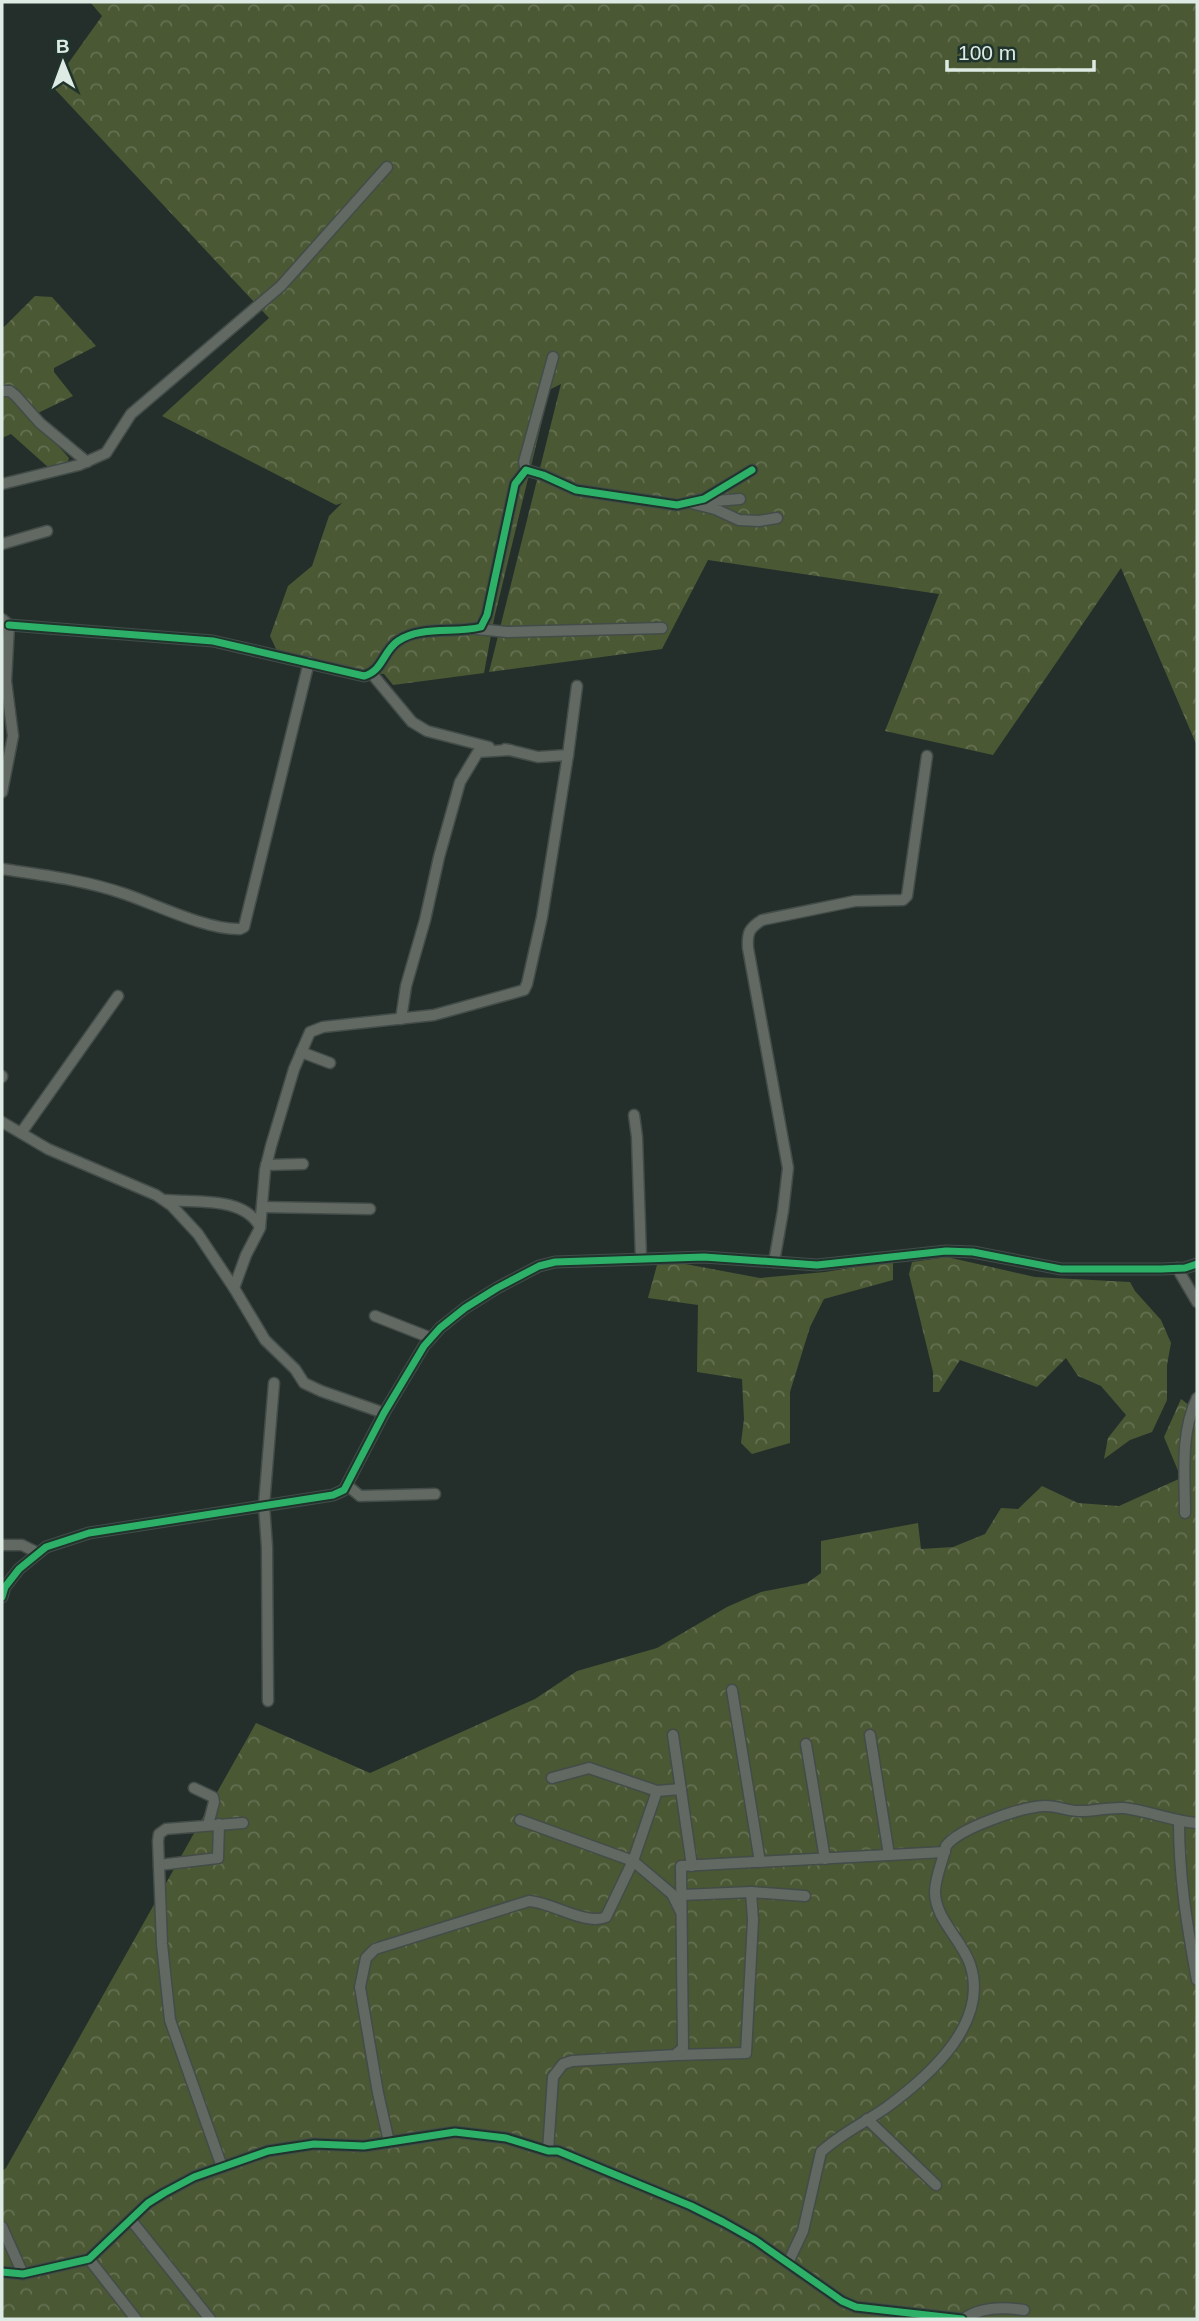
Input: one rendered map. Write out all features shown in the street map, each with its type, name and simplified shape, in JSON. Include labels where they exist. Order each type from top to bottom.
[{"type":"street","points":[[2,484],[45,474],[106,453],[131,414],[281,286],[387,167]]},
{"type":"street","points":[[526,470],[524,462],[553,357]]},
{"type":"street","points":[[2,391],[10,391],[40,423],[87,461]]},
{"type":"street","points":[[526,470],[586,492],[660,503],[740,499]]},
{"type":"street","points":[[477,629],[487,615],[515,484],[526,470]]},
{"type":"street","points":[[691,503],[738,480],[752,470]]},
{"type":"street","points":[[691,503],[715,509],[739,520],[777,518]]},
{"type":"street","points":[[2,544],[47,531]]},
{"type":"street","points":[[2,792],[13,736],[4,680],[6,622],[213,641],[364,676],[372,674],[381,665],[396,641],[426,633],[477,629],[507,632],[662,628]]},
{"type":"street","points":[[2,869],[57,877],[122,892],[174,913],[224,928],[235,930],[244,927],[309,662]]},
{"type":"street","points":[[372,674],[412,722],[427,731],[538,757],[568,755]]},
{"type":"street","points":[[234,1287],[260,1228],[267,1165],[301,1052],[310,1032],[316,1029],[449,1013],[524,990],[542,917],[577,686]]},
{"type":"street","points":[[401,1019],[406,986],[460,782],[478,752],[510,750]]},
{"type":"street","points":[[774,1262],[788,1168],[747,935],[751,927],[762,920],[855,901],[902,900],[907,896],[927,756]]},
{"type":"street","points":[[21,1133],[118,996]]},
{"type":"street","points":[[301,1052],[330,1063]]},
{"type":"street","points":[[634,1115],[641,1258]]},
{"type":"street","points":[[2,1122],[48,1149],[163,1200],[186,1219],[234,1287],[265,1340],[295,1369],[304,1383],[384,1413]]},
{"type":"street","points":[[267,1165],[303,1164]]},
{"type":"street","points":[[163,1200],[211,1203],[244,1210],[256,1219],[260,1228]]},
{"type":"street","points":[[262,1208],[370,1209]]},
{"type":"street","points":[[2,1598],[5,1587],[19,1569],[38,1553],[46,1547],[89,1532],[333,1495],[344,1490],[384,1413],[431,1338],[465,1308],[539,1266],[555,1262],[704,1257],[817,1265],[946,1251],[973,1252],[1061,1269],[1177,1268],[1197,1264]]},
{"type":"street","points":[[1177,1268],[1197,1301]]},
{"type":"street","points":[[375,1316],[431,1338]]},
{"type":"street","points":[[268,1701],[267,1547],[264,1505],[274,1383]]},
{"type":"street","points":[[1185,1513],[1186,1430],[1197,1398]]},
{"type":"street","points":[[347,1485],[360,1496],[435,1494]]},
{"type":"street","points":[[2,1545],[22,1545],[38,1553]]},
{"type":"street","points":[[732,1690],[760,1862]]},
{"type":"street","points":[[673,1735],[692,1866]]},
{"type":"street","points":[[870,1735],[888,1855]]},
{"type":"street","points":[[806,1744],[825,1859]]},
{"type":"street","points":[[552,1778],[589,1768],[657,1791],[681,1789]]},
{"type":"street","points":[[159,1864],[218,1858],[213,1825],[213,1797],[194,1788]]},
{"type":"street","points":[[388,2142],[377,2093],[360,1987],[366,1958],[374,1949],[528,1901],[540,1902],[593,1920],[606,1917],[633,1861],[657,1791]]},
{"type":"street","points":[[788,2263],[803,2231],[821,2152],[885,2108],[927,2074],[946,2052],[970,2014],[974,1996],[971,1967],[962,1946],[942,1915],[935,1894],[944,1852],[950,1840],[961,1833],[1039,1806],[1075,1811],[1119,1808],[1178,1822],[1197,1823]]},
{"type":"street","points":[[520,1820],[633,1861],[672,1894],[682,1914]]},
{"type":"street","points":[[1178,1822],[1179,1866],[1197,1980]]},
{"type":"street","points":[[222,2167],[170,2020],[162,1944],[158,1841],[161,1831],[243,1823]]},
{"type":"street","points":[[675,2054],[683,2048],[681,1866],[944,1852]]},
{"type":"street","points":[[682,1895],[751,1892],[805,1896]]},
{"type":"street","points":[[548,2151],[553,2077],[563,2064],[572,2061],[675,2054],[746,2053],[753,1920],[751,1892]]},
{"type":"street","points":[[867,2119],[936,2185]]},
{"type":"street","points":[[2,2272],[23,2274],[89,2259],[164,2193],[194,2177],[222,2167],[291,2147],[314,2144],[364,2146],[438,2133],[472,2132],[570,2155],[691,2206],[755,2240],[842,2301],[856,2307],[916,2317],[963,2319],[989,2309],[1024,2310]]},
{"type":"street","points":[[131,2220],[210,2319]]},
{"type":"street","points":[[2,2227],[23,2274]]},
{"type":"street","points":[[89,2259],[136,2319]]},
{"type":"green space","points":[[90,2],[1197,2],[1197,746],[1121,568],[993,755],[885,731],[939,594],[708,560],[662,649],[489,672],[561,384],[545,392],[548,396],[494,619],[484,673],[393,685],[384,674],[363,672],[277,651],[270,636],[288,586],[312,566],[329,516],[342,503],[336,505],[162,416],[269,318],[52,86],[102,16]]},
{"type":"green space","points":[[35,296],[52,297],[96,346],[54,368],[54,372],[73,396],[38,413],[36,421],[69,458],[67,464],[49,468],[11,434],[2,438],[2,326]]},
{"type":"green space","points":[[947,1257],[1035,1277],[1130,1282],[1161,1320],[1171,1343],[1167,1365],[1167,1400],[1152,1432],[1130,1440],[1104,1459],[1108,1438],[1126,1415],[1101,1386],[1078,1376],[1066,1358],[1037,1387],[960,1360],[939,1392],[933,1392],[933,1372],[909,1274],[912,1262]]},
{"type":"green space","points":[[893,1261],[893,1280],[824,1299],[810,1327],[790,1392],[790,1443],[752,1454],[741,1443],[744,1419],[742,1379],[697,1372],[698,1305],[648,1298],[657,1265],[680,1263],[760,1278],[825,1272]]},
{"type":"green space","points":[[1181,1399],[1197,1411],[1197,2319],[2,2319],[2,2171],[256,1723],[370,1773],[535,1699],[577,1671],[657,1648],[727,1607],[761,1592],[807,1583],[821,1573],[821,1541],[918,1523],[921,1549],[953,1547],[985,1534],[1001,1508],[1018,1509],[1042,1486],[1078,1503],[1119,1506],[1181,1478],[1164,1437]]},
{"type":"cycle path","points":[[9,625],[213,641],[364,676],[375,670],[393,645],[407,636],[428,631],[481,627],[487,615],[515,484],[526,470],[576,490],[677,505],[704,499],[752,470]]},
{"type":"cycle path","points":[[2,1597],[5,1587],[19,1569],[46,1547],[89,1533],[333,1495],[344,1490],[384,1413],[424,1346],[440,1328],[465,1308],[539,1266],[555,1262],[704,1257],[817,1265],[946,1251],[973,1252],[1061,1269],[1161,1269],[1185,1268],[1197,1264]]},
{"type":"cycle path","points":[[2,2272],[23,2274],[89,2259],[148,2203],[164,2193],[194,2177],[268,2151],[314,2144],[364,2146],[455,2132],[506,2138],[548,2151],[558,2151],[691,2206],[755,2240],[842,2301],[856,2307],[962,2319]]}]
